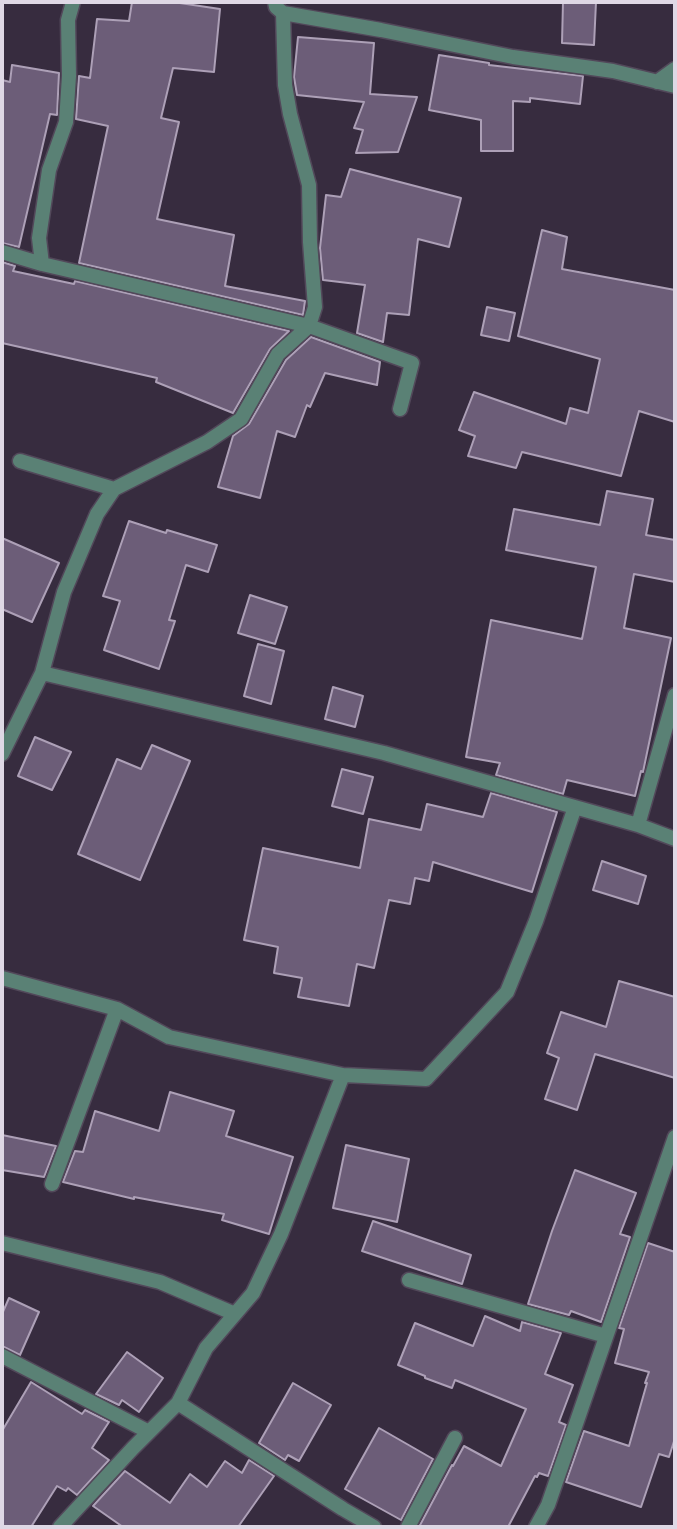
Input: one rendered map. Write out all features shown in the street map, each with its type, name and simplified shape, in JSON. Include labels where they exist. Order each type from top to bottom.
[{"type":"street","points":[[42,264],[39,238],[49,170],[66,122],[68,20],[73,2]]},
{"type":"street","points":[[2,754],[42,673],[64,592],[97,514],[114,489],[207,442],[241,419],[278,354],[309,326],[315,307],[309,185],[285,85],[279,7],[513,57],[613,71],[675,86]]},
{"type":"street","points":[[657,82],[675,69]]},
{"type":"street","points":[[2,252],[42,264],[309,326],[412,363],[400,409]]},
{"type":"street","points":[[20,461],[114,489]]},
{"type":"street","points":[[42,673],[384,753],[638,825],[675,839]]},
{"type":"street","points":[[638,825],[675,695]]},
{"type":"street","points":[[2,978],[117,1009],[169,1037],[344,1075],[426,1079],[507,992],[536,921],[575,807]]},
{"type":"street","points":[[52,1184],[117,1009]]},
{"type":"street","points":[[60,1527],[178,1403],[206,1348],[253,1293],[281,1234],[344,1075]]},
{"type":"street","points":[[536,1527],[548,1505],[675,1138]]},
{"type":"street","points":[[2,1243],[160,1282],[235,1314]]},
{"type":"street","points":[[409,1280],[606,1336]]},
{"type":"street","points":[[2,1356],[149,1432]]},
{"type":"street","points":[[178,1403],[374,1527]]},
{"type":"street","points":[[408,1527],[455,1438]]},
{"type":"building","points":[[132,2],[173,2],[220,9],[214,72],[173,68],[161,118],[179,122],[157,219],[234,235],[225,286],[305,301],[303,315],[79,263],[108,126],[76,119],[79,76],[90,78],[97,19],[129,21]]},
{"type":"building","points":[[563,2],[596,2],[594,45],[562,43]]},
{"type":"building","points":[[298,37],[374,43],[370,94],[417,97],[398,152],[356,153],[363,130],[354,128],[364,102],[297,95],[294,77]]},
{"type":"building","points":[[439,55],[489,65],[583,76],[580,104],[530,98],[530,102],[513,101],[513,151],[481,151],[481,120],[429,110]]},
{"type":"building","points":[[12,65],[59,73],[57,115],[50,114],[19,247],[2,243],[2,80],[10,82]]},
{"type":"building","points":[[350,169],[461,198],[449,247],[418,239],[409,315],[387,313],[383,342],[357,333],[365,285],[323,280],[320,248],[326,195],[341,197]]},
{"type":"building","points":[[542,230],[567,237],[562,269],[675,290],[675,422],[639,411],[621,476],[522,452],[516,468],[468,456],[475,436],[459,430],[474,392],[566,424],[570,408],[588,413],[600,359],[518,336]]},
{"type":"building","points":[[2,262],[15,266],[13,271],[74,284],[75,281],[289,331],[270,349],[233,413],[156,382],[157,378],[2,343]]},
{"type":"building","points":[[487,307],[515,313],[509,341],[481,335]]},
{"type":"building","points":[[311,337],[380,362],[377,385],[325,373],[310,407],[307,405],[295,437],[277,431],[260,498],[218,487],[233,436],[249,424],[286,360]]},
{"type":"building","points":[[607,491],[653,499],[646,535],[675,540],[675,582],[634,574],[624,628],[671,638],[643,772],[641,771],[635,796],[567,780],[563,794],[496,775],[500,763],[466,757],[491,620],[582,639],[596,567],[506,550],[514,509],[600,525]]},
{"type":"building","points":[[129,521],[217,545],[208,572],[186,565],[169,620],[175,621],[159,669],[104,650],[120,601],[103,596]]},
{"type":"building","points":[[2,538],[59,563],[32,622],[2,609]]},
{"type":"building","points":[[250,595],[287,607],[275,644],[238,633]]},
{"type":"building","points":[[258,644],[284,651],[271,704],[244,696]]},
{"type":"building","points":[[333,687],[363,696],[355,727],[325,719]]},
{"type":"building","points":[[35,737],[71,752],[52,790],[18,776]]},
{"type":"building","points":[[152,745],[190,761],[140,880],[78,854],[117,759],[141,769]]},
{"type":"building","points":[[342,769],[373,777],[363,814],[332,806]]},
{"type":"building","points":[[491,793],[557,812],[532,892],[433,862],[429,881],[415,878],[410,904],[389,900],[374,968],[357,964],[349,1006],[298,997],[302,978],[274,973],[278,947],[244,940],[263,848],[360,868],[369,819],[421,830],[427,804],[483,817]]},
{"type":"building","points":[[602,861],[646,876],[638,904],[593,890]]},
{"type":"building","points":[[619,981],[675,997],[675,1078],[595,1054],[577,1110],[545,1099],[559,1058],[547,1053],[561,1012],[606,1027]]},
{"type":"building","points":[[170,1092],[234,1111],[226,1136],[293,1157],[269,1234],[222,1220],[224,1214],[134,1199],[63,1182],[75,1151],[83,1152],[95,1111],[159,1131]]},
{"type":"building","points":[[2,1135],[56,1146],[44,1177],[2,1170]]},
{"type":"building","points":[[346,1145],[409,1159],[397,1222],[333,1208]]},
{"type":"building","points":[[575,1170],[636,1193],[620,1234],[630,1237],[601,1322],[571,1311],[569,1315],[528,1304]]},
{"type":"building","points":[[373,1221],[471,1255],[462,1284],[362,1251]]},
{"type":"building","points":[[648,1243],[675,1252],[675,1438],[669,1457],[659,1454],[641,1507],[566,1482],[584,1431],[629,1446],[649,1372],[615,1363],[624,1329],[619,1328]]},
{"type":"building","points":[[9,1298],[39,1312],[20,1355],[2,1346],[2,1314]]},
{"type":"building","points":[[485,1316],[520,1331],[522,1322],[561,1333],[545,1374],[573,1385],[559,1422],[566,1425],[548,1476],[539,1473],[535,1476],[508,1527],[419,1527],[464,1446],[501,1466],[526,1409],[455,1380],[452,1388],[398,1365],[415,1323],[473,1346]]},
{"type":"building","points":[[127,1352],[163,1378],[139,1412],[122,1400],[119,1405],[96,1394]]},
{"type":"building","points":[[31,1382],[82,1414],[85,1410],[109,1422],[92,1448],[109,1460],[77,1495],[68,1488],[66,1491],[57,1486],[31,1527],[2,1527],[2,1431]]},
{"type":"building","points":[[293,1383],[331,1405],[299,1461],[288,1455],[285,1460],[259,1443]]},
{"type":"building","points":[[379,1428],[433,1459],[401,1520],[345,1489]]},
{"type":"building","points":[[249,1460],[274,1476],[238,1527],[123,1527],[93,1506],[125,1471],[170,1503],[190,1474],[207,1487],[225,1461],[242,1473]]}]
